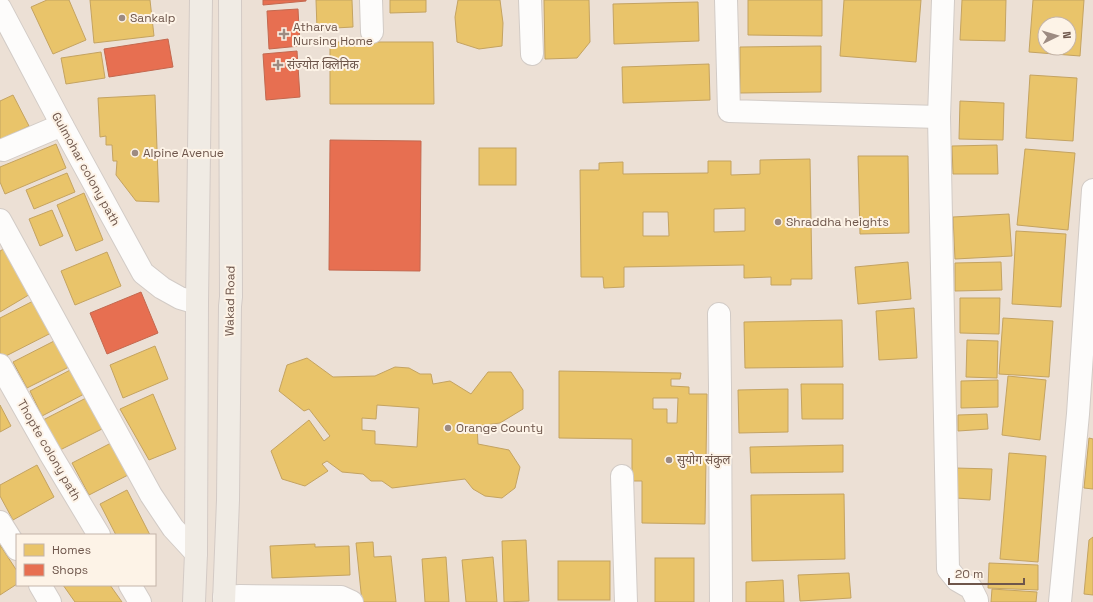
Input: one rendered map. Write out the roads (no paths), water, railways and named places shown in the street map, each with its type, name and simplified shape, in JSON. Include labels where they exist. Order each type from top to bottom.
[{"type":"main road","points":[[194,602],[196,553],[197,303],[201,0]]},
{"type":"main road","name":"Wakad Road","points":[[224,599],[228,500],[231,298],[230,0]]},
{"type":"street","points":[[371,0],[372,32]]},
{"type":"street","points":[[530,0],[532,54]]},
{"type":"street","points":[[726,0],[729,111],[939,117]]},
{"type":"street","points":[[943,0],[939,117],[948,569],[957,580],[971,588],[977,602]]},
{"type":"street","name":"Gulmohar colony path","points":[[0,8],[62,126],[143,273],[162,288],[180,298],[197,303]]},
{"type":"street","points":[[3,150],[62,126]]},
{"type":"street","points":[[1060,602],[1078,414],[1093,190]]},
{"type":"street","points":[[0,220],[150,495],[173,528],[196,553]]},
{"type":"street","points":[[719,314],[721,602]]},
{"type":"street","name":"Thopte colony path","points":[[0,365],[51,455],[98,534]]},
{"type":"street","points":[[622,476],[626,602]]},
{"type":"street","points":[[0,522],[16,547]]},
{"type":"street","points":[[41,586],[50,602]]},
{"type":"street","points":[[131,586],[140,602]]},
{"type":"street","points":[[224,599],[240,596],[341,597],[352,602]]},
{"type":"place","name":"Sankalp","points":[[122,18]]},
{"type":"place","name":"Atharva Nursing Home","points":[[284,34]]},
{"type":"place","name":"संज्योत क्लिनिक","points":[[278,65]]},
{"type":"place","name":"Alpine Avenue","points":[[135,153]]},
{"type":"place","name":"Shraddha heights","points":[[778,222]]},
{"type":"place","name":"Orange County","points":[[448,428]]},
{"type":"place","name":"सुयोग संकुल","points":[[669,460]]}]
